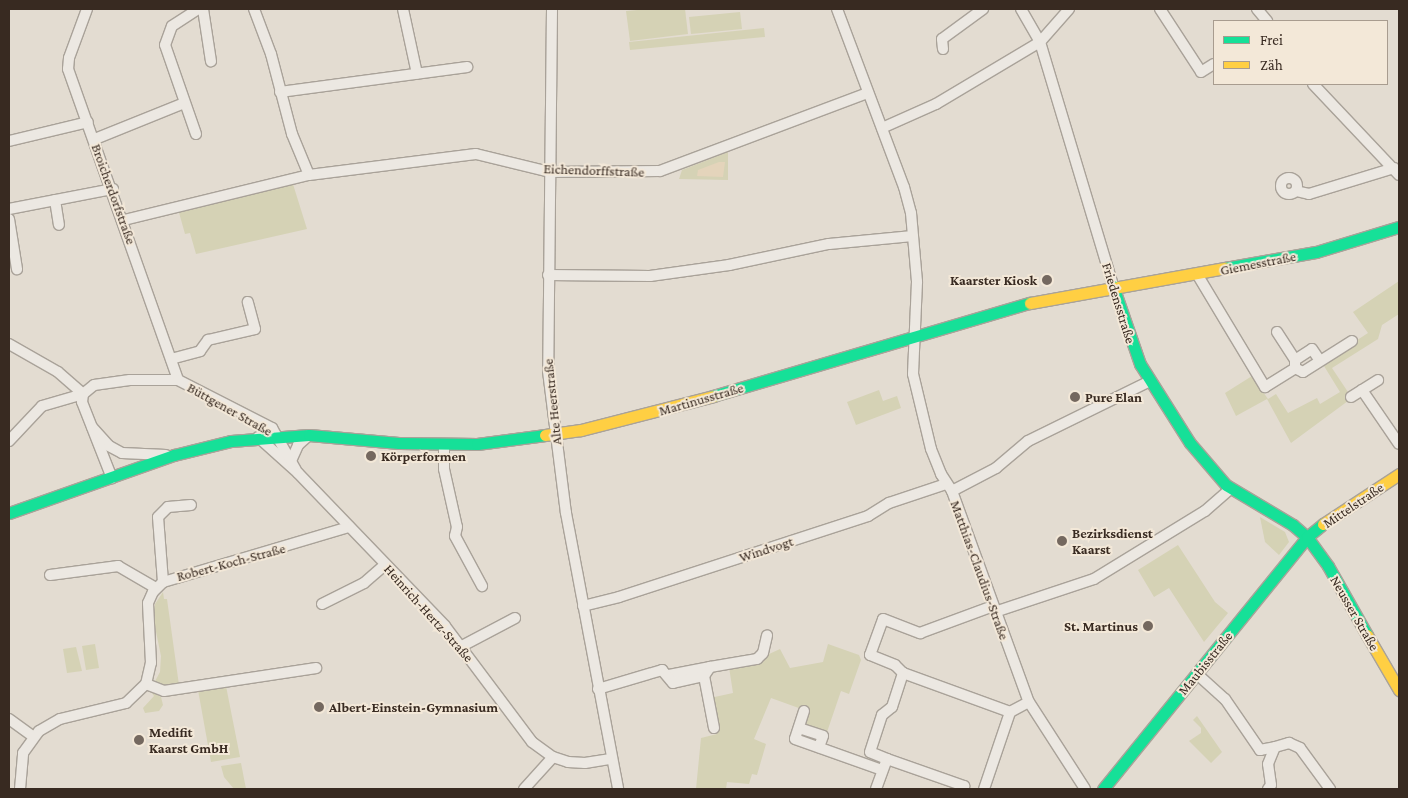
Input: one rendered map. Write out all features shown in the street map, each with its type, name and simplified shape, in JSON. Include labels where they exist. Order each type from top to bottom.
[{"type":"main road","name":"Giemesstraße","points":[[1113,286],[1197,274],[1316,252],[1399,227]]},
{"type":"main road","name":"Martinusstraße","points":[[278,436],[309,435],[444,444],[505,442],[556,435],[675,407],[1016,307],[1113,286]]},
{"type":"main road","name":"Friedensstraße","points":[[1113,286],[1126,331],[1150,381],[1199,455],[1230,489],[1276,513],[1308,537]]},
{"type":"main road","name":"Büttgener Straße","points":[[9,513],[174,455],[258,437],[278,436]]},
{"type":"main road","name":"Mittelstraße","points":[[1308,537],[1341,510],[1399,474]]},
{"type":"main road","name":"Maubisstraße","points":[[1103,789],[1308,537]]},
{"type":"main road","name":"Neusser Straße","points":[[1308,537],[1328,566],[1399,690]]},
{"type":"street","name":"Broicherdorfstraße","points":[[88,9],[68,65],[124,220],[178,380]]},
{"type":"street","points":[[196,134],[165,45],[172,26],[198,9]]},
{"type":"street","points":[[203,9],[211,61]]},
{"type":"street","points":[[254,9],[266,40],[296,145],[309,175]]},
{"type":"street","points":[[403,9],[417,74]]},
{"type":"street","name":"Alte Heerstraße","points":[[552,9],[547,352],[556,435],[583,606],[618,789]]},
{"type":"street","name":"Matthias-Claudius-Straße","points":[[837,9],[904,187],[913,236],[917,282],[913,374],[931,449],[949,487],[1029,702],[1085,789]]},
{"type":"street","points":[[943,49],[942,39],[982,9]]},
{"type":"street","name":"Friedensstraße","points":[[1021,9],[1040,42],[1113,286]]},
{"type":"street","points":[[882,128],[936,104],[1040,42],[1069,9]]},
{"type":"street","points":[[1160,9],[1201,72],[1213,65]]},
{"type":"street","points":[[1258,9],[1266,20]]},
{"type":"street","points":[[280,92],[467,67]]},
{"type":"street","points":[[1296,191],[1309,194],[1397,171],[1314,85]]},
{"type":"street","name":"Eichendorffstraße","points":[[124,220],[309,175],[476,154],[550,172],[651,172],[669,169],[868,93]]},
{"type":"street","points":[[95,139],[184,103]]},
{"type":"street","points":[[9,140],[88,122]]},
{"type":"street","points":[[9,209],[113,189]]},
{"type":"street","points":[[55,200],[59,225]]},
{"type":"street","points":[[9,219],[17,269]]},
{"type":"street","points":[[548,275],[650,276],[729,265],[829,244],[913,236]]},
{"type":"street","points":[[1197,274],[1265,387],[1312,349],[1320,361]]},
{"type":"street","points":[[171,359],[200,351],[208,340],[255,328],[248,302]]},
{"type":"street","points":[[1277,332],[1295,364],[1303,372],[1352,341]]},
{"type":"street","points":[[9,344],[58,372],[83,394],[82,402],[112,478]]},
{"type":"street","name":"Büttgener Straße","points":[[9,441],[42,406],[83,394],[94,385],[106,382],[178,380],[238,414],[272,428],[278,436]]},
{"type":"street","points":[[1351,397],[1378,380]]},
{"type":"street","name":"Windvogt","points":[[583,606],[619,597],[868,516],[888,503],[949,487],[996,468],[1028,441],[1150,381]]},
{"type":"street","points":[[1362,390],[1399,444]]},
{"type":"street","name":"Büttgener Straße","points":[[92,427],[109,446],[122,453],[174,455]]},
{"type":"street","points":[[291,461],[298,445],[309,435]]},
{"type":"street","name":"Heinrich-Hertz-Straße","points":[[278,436],[298,473]]},
{"type":"street","name":"Heinrich-Hertz-Straße","points":[[258,437],[298,473],[462,646],[522,731],[552,757],[576,763],[612,759]]},
{"type":"street","points":[[444,444],[444,469],[457,527],[455,536],[482,586]]},
{"type":"street","points":[[1010,712],[903,673],[895,665],[870,655],[883,619],[920,633],[1094,579],[1204,511],[1230,489]]},
{"type":"street","points":[[20,789],[20,768],[32,736],[60,719],[126,703],[146,684],[151,663],[147,610],[160,585],[158,517],[168,507],[190,505]]},
{"type":"street","name":"Robert-Koch-Straße","points":[[160,585],[349,527]]},
{"type":"street","points":[[322,604],[364,583],[385,565]]},
{"type":"street","points":[[50,575],[118,566],[160,585]]},
{"type":"street","points":[[462,646],[515,618]]},
{"type":"street","points":[[669,674],[757,659],[763,653],[767,635]]},
{"type":"street","points":[[598,689],[662,670],[669,674],[673,683],[704,676],[710,667]]},
{"type":"street","points":[[146,684],[164,691],[316,668]]},
{"type":"street","points":[[865,763],[882,715],[892,707],[903,673]]},
{"type":"street","points":[[1197,674],[1225,698],[1260,750],[1289,743],[1300,748],[1330,789]]},
{"type":"street","points":[[704,676],[714,728]]},
{"type":"street","points":[[984,789],[1010,712],[1029,702]]},
{"type":"street","points":[[804,711],[795,739],[882,770]]},
{"type":"street","points":[[9,720],[32,736]]},
{"type":"street","points":[[1268,789],[1271,784],[1268,764],[1274,747]]},
{"type":"street","points":[[870,752],[964,786],[962,789]]},
{"type":"street","points":[[524,789],[552,757]]},
{"type":"street","points":[[876,789],[887,759]]},
{"type":"shaded area","points":[[685,9],[688,34],[630,41],[626,11]]},
{"type":"shaded area","points":[[740,12],[742,29],[691,34],[689,17]]},
{"type":"shaded area","points":[[764,28],[765,37],[630,50],[629,42]]},
{"type":"shaded area","points":[[728,152],[728,180],[679,179],[682,170]]},
{"type":"shaded area","points":[[292,181],[307,229],[196,254],[190,233],[185,234],[178,209]]},
{"type":"shaded area","points":[[1399,281],[1399,314],[1382,325],[1378,339],[1332,368],[1352,398],[1291,443],[1267,399],[1236,416],[1225,393],[1252,376],[1268,399],[1276,394],[1288,413],[1317,398],[1320,404],[1340,392],[1324,366],[1325,361],[1368,333],[1353,312]]},
{"type":"shaded area","points":[[879,390],[883,401],[897,396],[901,408],[856,425],[847,402]]},
{"type":"shaded area","points":[[1260,517],[1285,532],[1289,542],[1279,555],[1265,542]]},
{"type":"shaded area","points":[[1178,545],[1215,602],[1228,613],[1204,642],[1169,588],[1154,597],[1138,570]]},
{"type":"shaded area","points":[[163,592],[164,599],[167,599],[179,685],[164,687],[154,683],[160,672],[161,656],[153,617],[155,604]]},
{"type":"shaded area","points":[[95,644],[99,668],[86,670],[82,646]]},
{"type":"shaded area","points":[[828,644],[859,655],[861,660],[849,694],[841,691],[826,735],[802,726],[807,711],[771,698],[754,739],[766,744],[757,775],[752,774],[749,784],[727,782],[726,789],[696,789],[701,738],[717,734],[710,698],[733,693],[729,667],[752,662],[780,649],[790,668],[823,662]]},
{"type":"shaded area","points":[[76,647],[82,671],[67,673],[63,649]]},
{"type":"shaded area","points":[[226,686],[240,757],[211,762],[198,690]]},
{"type":"shaded area","points":[[150,690],[161,697],[163,705],[159,711],[145,713],[143,708],[154,696]]},
{"type":"shaded area","points":[[1197,716],[1222,752],[1211,763],[1189,741],[1201,733],[1201,728],[1193,720]]},
{"type":"shaded area","points":[[241,763],[246,789],[234,789],[224,777],[221,766]]},
{"type":"sand","points":[[719,162],[725,162],[723,177],[697,176],[698,170]]},
{"type":"traffic: fast","points":[[1225,268],[1316,252],[1399,227]]},
{"type":"traffic: fast","points":[[1113,286],[1140,364],[1190,443],[1226,485],[1293,525],[1307,537],[1328,566],[1367,635]]},
{"type":"traffic: fast","points":[[713,396],[1030,303]]},
{"type":"traffic: fast","points":[[9,513],[174,455],[231,441],[309,435],[399,443],[477,444],[545,435]]},
{"type":"traffic: fast","points":[[1103,789],[1307,537],[1323,524]]},
{"type":"traffic: slow","points":[[1030,303],[1225,268]]},
{"type":"traffic: slow","points":[[545,435],[581,430],[713,396]]},
{"type":"traffic: slow","points":[[1323,524],[1399,474]]},
{"type":"traffic: slow","points":[[1367,635],[1399,690]]},
{"type":"place","name":"Kaarster Kiosk","points":[[1047,280]]},
{"type":"place","name":"Pure Elan","points":[[1075,397]]},
{"type":"place","name":"Körperformen","points":[[371,456]]},
{"type":"place","name":"Bezirksdienst Kaarst","points":[[1062,541]]},
{"type":"place","name":"St. Martinus","points":[[1148,626]]},
{"type":"place","name":"Albert-Einstein-Gymnasium","points":[[319,707]]},
{"type":"place","name":"Medifit Kaarst GmbH","points":[[139,740]]}]
